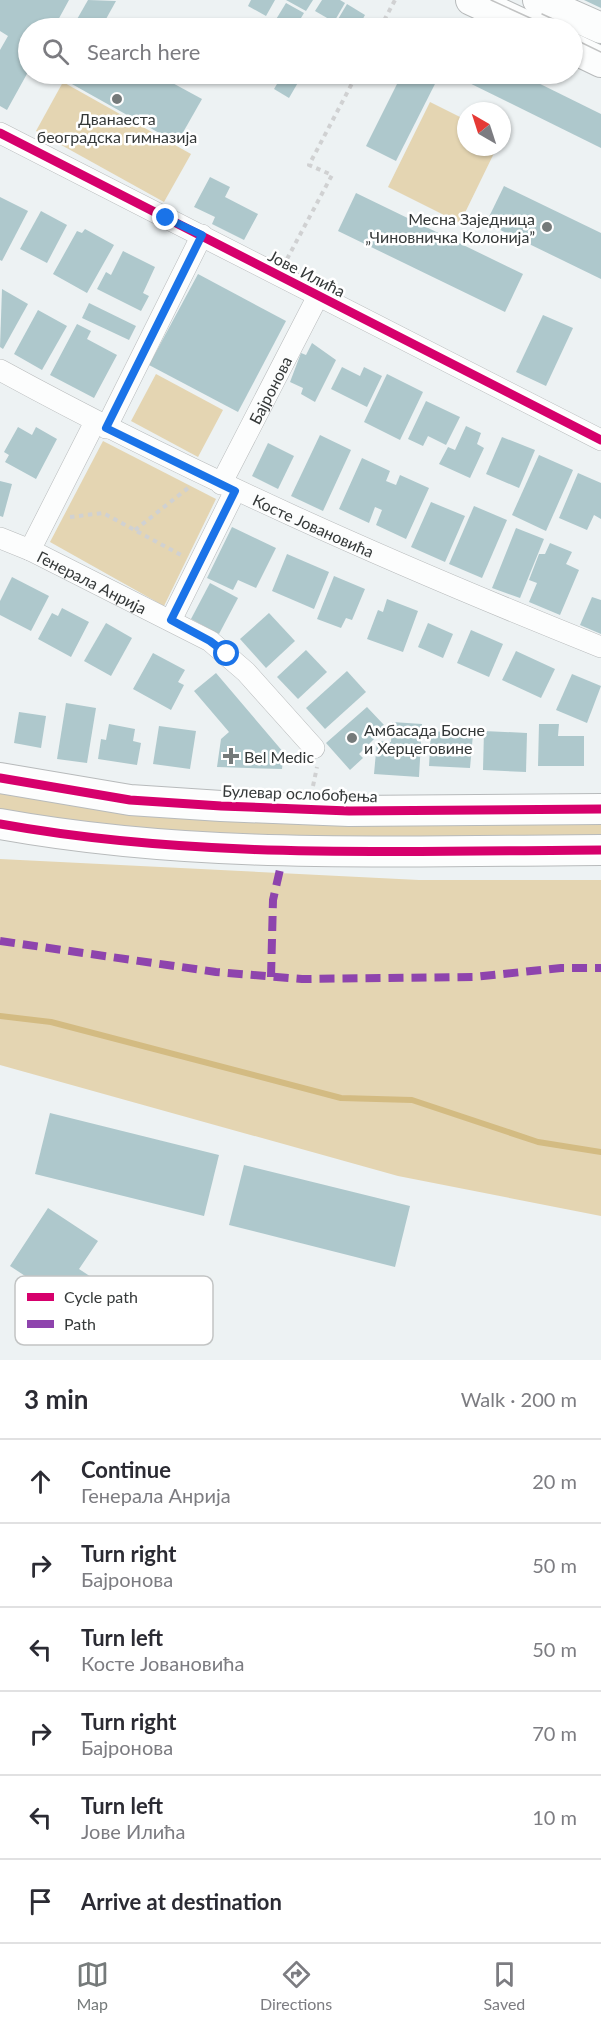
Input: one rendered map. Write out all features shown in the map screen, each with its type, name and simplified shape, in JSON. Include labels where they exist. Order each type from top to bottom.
[{"type":"main road","points":[[471,0],[510,18]]},
{"type":"main road","points":[[538,0],[578,18]]},
{"type":"main road","points":[[583,20],[601,28]]},
{"type":"main road","points":[[583,53],[601,62]]},
{"type":"main road","name":"Булевар ослобођења","points":[[0,778],[130,800],[221,806],[349,811],[601,809]]},
{"type":"main road","points":[[0,824],[126,843],[262,852],[413,854],[601,850]]},
{"type":"street","name":"Јове Илића","points":[[0,133],[601,440]]},
{"type":"street","points":[[30,550],[202,235]]},
{"type":"street","name":"Бајронова","points":[[171,620],[199,564],[220,484],[318,296]]},
{"type":"street","name":"Косте Јовановића","points":[[0,370],[100,425],[220,484],[483,600],[601,647]]},
{"type":"street","name":"Генерала Анрија","points":[[0,538],[30,550],[210,641],[227,654],[314,748]]},
{"type":"path","points":[[386,18],[395,0]]},
{"type":"path","points":[[278,275],[333,175],[309,165],[352,84]]},
{"type":"path","points":[[135,530],[220,484]]},
{"type":"path","points":[[45,519],[103,513],[199,564]]},
{"type":"shaded area","points":[[62,84],[67,84],[191,154],[164,202],[36,131]]},
{"type":"shaded area","points":[[430,102],[457,116],[457,156],[493,156],[460,223],[388,187]]},
{"type":"shaded area","points":[[156,374],[223,410],[198,457],[131,421]]},
{"type":"shaded area","points":[[103,441],[216,499],[164,606],[50,542]]},
{"type":"shaded area","points":[[0,792],[601,819],[601,840],[267,842],[0,815]]},
{"type":"shaded area","points":[[0,859],[419,880],[601,880],[601,1216],[398,1176],[0,1065]]},
{"type":"building","points":[[0,0],[69,0],[59,18],[18,18],[18,84],[21,84],[7,110],[0,106],[0,50],[8,36],[0,31]]},
{"type":"building","points":[[88,0],[116,1],[107,18],[78,18]]},
{"type":"building","points":[[251,0],[275,0],[266,16],[248,6]]},
{"type":"building","points":[[286,0],[313,0],[306,11]]},
{"type":"building","points":[[322,0],[340,0],[345,3],[336,18],[327,18],[315,11]]},
{"type":"building","points":[[584,0],[601,0],[601,8]]},
{"type":"building","points":[[286,3],[304,13],[301,18],[277,18]]},
{"type":"building","points":[[347,4],[365,15],[363,18],[339,18]]},
{"type":"building","points":[[72,84],[174,84],[202,99],[177,143]]},
{"type":"building","points":[[277,84],[297,84],[289,98],[274,89]]},
{"type":"building","points":[[397,84],[435,84],[396,161],[366,146]]},
{"type":"building","points":[[471,84],[540,84],[601,114],[601,148]]},
{"type":"building","points":[[210,177],[230,187],[225,197],[258,214],[244,240],[212,224],[215,217],[194,207]]},
{"type":"building","points":[[504,186],[601,233],[601,279],[486,223]]},
{"type":"building","points":[[356,193],[523,274],[505,312],[338,231]]},
{"type":"building","points":[[0,197],[28,211],[2,261],[0,260]]},
{"type":"building","points":[[41,211],[67,225],[47,263],[20,249]]},
{"type":"building","points":[[85,229],[114,245],[87,293],[53,274],[77,231],[82,233]]},
{"type":"building","points":[[123,251],[155,267],[143,293],[149,296],[141,311],[97,289],[106,272],[111,275]]},
{"type":"building","points":[[198,274],[286,321],[238,412],[149,365]]},
{"type":"building","points":[[2,289],[28,304],[3,349],[0,347]]},
{"type":"building","points":[[89,303],[136,326],[129,340],[82,318]]},
{"type":"building","points":[[38,310],[67,326],[42,370],[14,354]]},
{"type":"building","points":[[543,315],[573,328],[546,386],[516,372]]},
{"type":"building","points":[[77,324],[91,331],[87,339],[117,355],[94,398],[50,375]]},
{"type":"building","points":[[312,343],[336,360],[315,402],[301,394],[303,388],[290,382],[301,353],[306,355]]},
{"type":"building","points":[[342,367],[360,376],[364,367],[382,376],[367,407],[331,389]]},
{"type":"building","points":[[387,374],[423,392],[400,440],[364,422]]},
{"type":"building","points":[[426,401],[460,417],[446,445],[428,436],[423,446],[408,439]]},
{"type":"building","points":[[466,426],[481,433],[477,444],[484,448],[470,478],[439,464],[448,447],[455,450]]},
{"type":"building","points":[[18,427],[32,435],[36,427],[57,439],[36,479],[5,462],[9,455],[4,452]]},
{"type":"building","points":[[320,435],[351,450],[323,511],[291,496]]},
{"type":"building","points":[[502,437],[535,450],[519,488],[486,474]]},
{"type":"building","points":[[268,443],[294,456],[278,489],[252,476]]},
{"type":"building","points":[[539,455],[573,470],[546,531],[512,515]]},
{"type":"building","points":[[362,458],[390,471],[386,481],[396,485],[400,475],[429,488],[406,539],[376,525],[382,510],[375,507],[369,523],[339,509]]},
{"type":"building","points":[[578,473],[601,483],[601,519],[594,515],[587,530],[559,518]]},
{"type":"building","points":[[0,481],[12,484],[3,517],[0,516]]},
{"type":"building","points":[[431,502],[465,516],[445,562],[411,547]]},
{"type":"building","points":[[474,506],[507,520],[482,578],[449,564]]},
{"type":"building","points":[[232,527],[276,548],[256,588],[238,580],[233,590],[207,578]]},
{"type":"building","points":[[516,528],[544,539],[520,598],[492,588]]},
{"type":"building","points":[[550,543],[572,552],[566,564],[579,570],[560,615],[529,602],[537,583],[529,580],[539,554],[545,554]]},
{"type":"building","points":[[287,554],[329,572],[314,609],[272,591]]},
{"type":"building","points":[[334,576],[365,589],[352,620],[346,618],[341,628],[317,619]]},
{"type":"building","points":[[12,577],[49,596],[31,631],[0,615],[0,601]]},
{"type":"building","points":[[210,583],[238,598],[219,634],[191,619]]},
{"type":"building","points":[[592,597],[601,600],[601,634],[580,625]]},
{"type":"building","points":[[387,599],[418,611],[403,652],[367,639],[378,610],[383,612]]},
{"type":"building","points":[[62,608],[89,622],[71,657],[38,639],[52,613],[58,616]]},
{"type":"building","points":[[269,613],[295,641],[266,668],[240,639]]},
{"type":"building","points":[[106,623],[132,638],[111,676],[84,661]]},
{"type":"building","points":[[428,623],[453,634],[443,658],[418,647]]},
{"type":"building","points":[[471,630],[503,644],[489,677],[457,663]]},
{"type":"building","points":[[306,650],[327,672],[298,699],[277,677]]},
{"type":"building","points":[[516,651],[555,669],[541,698],[502,680]]},
{"type":"building","points":[[153,653],[185,670],[178,682],[184,685],[171,710],[133,689]]},
{"type":"building","points":[[347,671],[366,692],[325,729],[306,708]]},
{"type":"building","points":[[216,673],[284,753],[282,769],[217,767],[221,739],[229,732],[194,691]]},
{"type":"building","points":[[572,674],[601,686],[587,723],[556,710]]},
{"type":"building","points":[[66,703],[96,708],[87,763],[57,759]]},
{"type":"building","name":"Амбасада Босне и Херцеговине","points":[[367,707],[384,725],[371,736],[374,739],[359,754],[363,758],[350,770],[326,743]]},
{"type":"building","points":[[19,712],[46,716],[41,748],[14,743]]},
{"type":"building","points":[[392,722],[422,724],[419,777],[374,774],[377,741],[391,742]]},
{"type":"building","points":[[109,724],[135,729],[133,741],[141,743],[137,765],[98,759],[101,739],[106,740]]},
{"type":"building","points":[[539,724],[559,724],[558,736],[584,736],[584,766],[538,766]]},
{"type":"building","points":[[159,726],[196,731],[190,769],[153,764]]},
{"type":"building","points":[[431,731],[473,734],[470,768],[429,766]]},
{"type":"building","points":[[484,731],[527,733],[526,772],[483,770]]},
{"type":"building","points":[[50,1113],[219,1155],[204,1216],[35,1174]]},
{"type":"building","points":[[244,1165],[410,1206],[395,1267],[229,1225]]},
{"type":"building","points":[[48,1208],[98,1241],[79,1269],[90,1276],[25,1276],[10,1266]]},
{"type":"waterway","points":[[0,1016],[51,1022],[341,1098],[412,1100],[538,1142],[601,1152]]},
{"type":"tram line","points":[[491,0],[530,18]]},
{"type":"tram line","points":[[542,14],[551,18]]},
{"type":"tram line","points":[[583,43],[601,52]]},
{"type":"marked path","points":[[271,977],[273,900],[281,865]]},
{"type":"marked path","points":[[0,941],[216,972],[302,979],[473,977],[561,968],[601,968]]},
{"type":"cycle path","points":[[0,133],[601,440]]},
{"type":"cycle path","points":[[0,778],[130,800],[221,806],[349,811],[601,809]]},
{"type":"cycle path","points":[[0,824],[149,843],[224,848],[375,852],[601,850]]},
{"type":"place","name":"Дванаеста београдска гимназија","points":[[117,99]]},
{"type":"place","name":"Месна Заједница „Чиновничка Колонија”","points":[[547,227]]},
{"type":"place","name":"Амбасада Босне и Херцеговине","points":[[352,738]]},
{"type":"place","name":"Bel Medic","points":[[231,756]]},
{"type":"route","points":[[166,218],[202,235],[106,428],[235,491],[171,620],[210,641],[227,654]]}]
